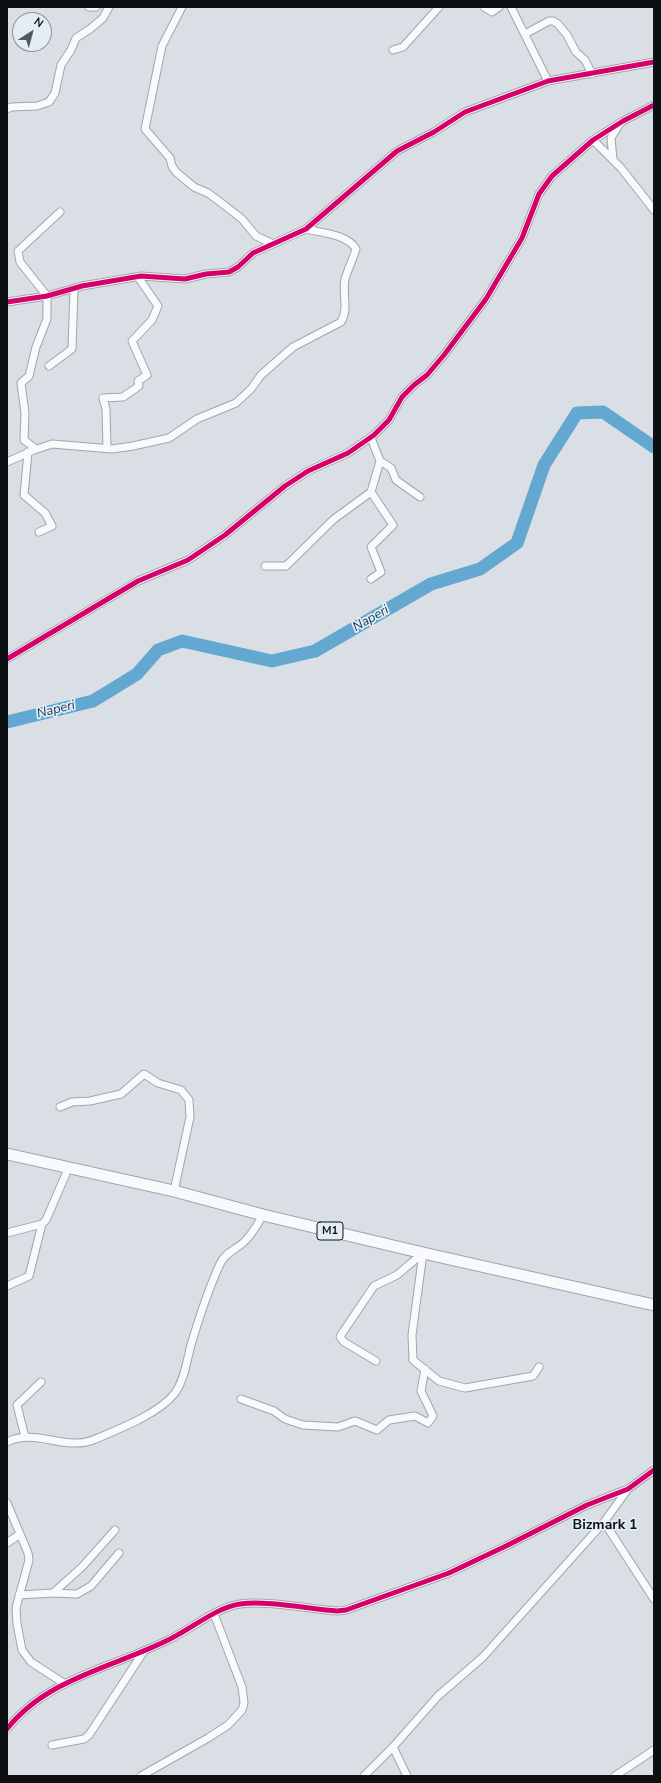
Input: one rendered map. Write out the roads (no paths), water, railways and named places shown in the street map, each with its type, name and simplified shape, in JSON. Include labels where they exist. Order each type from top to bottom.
[{"type":"highway","name":"M1","points":[[7,1154],[68,1169],[174,1191],[423,1253],[654,1305]]},
{"type":"street","points":[[89,7],[96,7]]},
{"type":"street","points":[[7,109],[11,107],[37,106],[50,102],[55,93],[61,66],[71,50],[76,38],[103,18],[109,7]]},
{"type":"street","points":[[182,7],[162,46],[145,129],[170,158],[172,166],[176,172],[194,187],[208,193],[236,215],[256,236],[271,243]]},
{"type":"street","points":[[393,50],[403,47],[439,7]]},
{"type":"street","points":[[484,7],[492,12],[499,7]]},
{"type":"street","points":[[511,7],[548,81]]},
{"type":"street","points":[[525,34],[553,21],[558,24],[567,35],[576,52],[585,60],[592,74]]},
{"type":"street","points":[[7,302],[47,296],[74,289],[138,277],[185,279],[206,274],[229,272],[238,267],[253,253],[271,243],[306,229],[397,151],[434,132],[465,112],[548,81],[654,62]]},
{"type":"street","points":[[7,659],[138,581],[188,560],[225,535],[285,486],[308,471],[348,453],[370,438],[389,420],[402,397],[414,385],[428,375],[486,299],[522,238],[539,194],[552,176],[593,140],[620,123],[654,105]]},
{"type":"street","points":[[613,160],[611,138],[620,123]]},
{"type":"street","points":[[593,140],[613,160],[654,210]]},
{"type":"street","points":[[36,449],[24,440],[25,414],[21,383],[29,376],[36,347],[47,319],[47,296],[20,262],[18,251],[60,212]]},
{"type":"street","points":[[7,462],[28,452],[52,444],[107,448],[133,446],[169,438],[197,419],[236,403],[251,389],[261,376],[293,347],[341,322],[344,317],[346,305],[345,279],[356,249],[352,243],[346,239],[306,229]]},
{"type":"street","points":[[107,448],[106,409],[103,398],[123,397],[140,386],[138,381],[147,375],[132,341],[152,320],[158,306],[138,277]]},
{"type":"street","points":[[49,366],[72,349],[74,289]]},
{"type":"street","points":[[370,438],[380,461],[391,468],[396,480],[420,498]]},
{"type":"street","points":[[28,452],[24,495],[45,513],[52,526],[39,532]]},
{"type":"street","points":[[265,566],[286,566],[334,518],[371,492],[380,461]]},
{"type":"street","points":[[371,492],[392,525],[370,547],[381,572],[371,579]]},
{"type":"street","points":[[60,1107],[72,1102],[90,1101],[121,1094],[144,1074],[158,1083],[180,1090],[189,1100],[190,1116],[174,1191]]},
{"type":"street","points":[[7,1286],[29,1276],[42,1224],[49,1215],[68,1169]]},
{"type":"street","points":[[7,1442],[34,1436],[76,1443],[87,1442],[136,1421],[169,1400],[179,1386],[198,1322],[220,1263],[230,1252],[246,1241],[263,1214]]},
{"type":"street","points":[[7,1233],[42,1224]]},
{"type":"street","points":[[376,1361],[344,1342],[340,1337],[374,1286],[400,1273],[423,1253]]},
{"type":"street","points":[[423,1253],[412,1336],[413,1360],[439,1381],[465,1388],[533,1376],[539,1367]]},
{"type":"street","points":[[242,1399],[274,1412],[285,1419],[303,1425],[338,1427],[356,1421],[378,1430],[389,1420],[415,1416],[428,1423],[433,1416],[421,1391],[425,1369]]},
{"type":"street","points":[[25,1437],[17,1405],[41,1382]]},
{"type":"street","points":[[7,1729],[29,1705],[65,1684],[171,1639],[229,1607],[251,1603],[337,1611],[346,1610],[449,1573],[586,1505],[628,1489],[654,1470]]},
{"type":"street","points":[[364,1776],[393,1747],[438,1696],[483,1657],[604,1522],[628,1489]]},
{"type":"street","points":[[7,1503],[29,1560],[19,1595],[16,1615],[22,1650],[32,1662],[65,1684]]},
{"type":"street","points":[[604,1522],[654,1598]]},
{"type":"street","points":[[53,1593],[82,1567],[114,1530]]},
{"type":"street","points":[[7,1543],[20,1534]]},
{"type":"street","points":[[19,1595],[53,1593],[77,1594],[91,1586],[119,1553]]},
{"type":"street","points":[[141,1776],[228,1725],[242,1710],[244,1703],[242,1687],[214,1614]]},
{"type":"street","points":[[52,1745],[84,1739],[89,1735],[144,1651]]},
{"type":"street","points":[[393,1747],[407,1776]]},
{"type":"street","points":[[615,1776],[654,1750]]},
{"type":"waterway","name":"Naperi","points":[[7,722],[93,701],[137,674],[158,650],[182,641],[272,661],[315,651],[431,584],[480,569],[517,543],[544,465],[577,413],[603,412],[654,447]]},
{"type":"district","name":"Bizmark 1","points":[[605,1526]]}]
